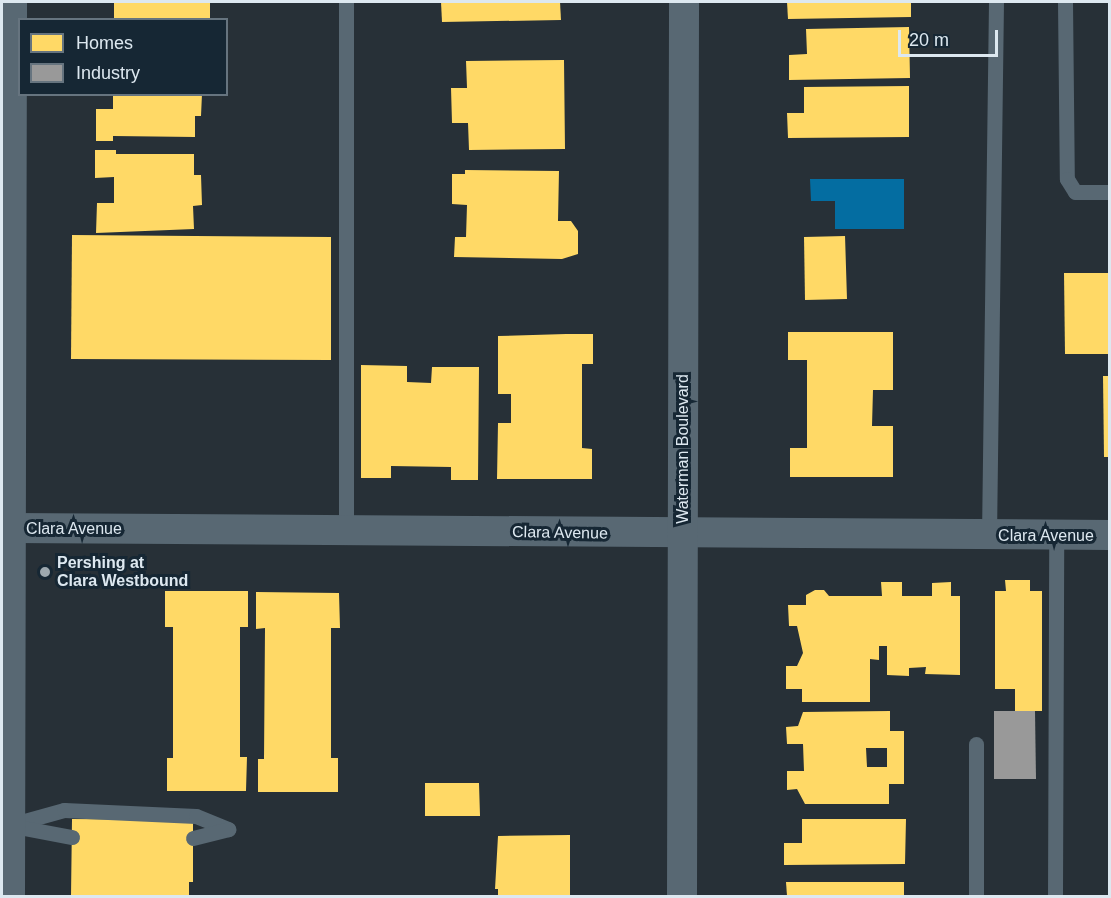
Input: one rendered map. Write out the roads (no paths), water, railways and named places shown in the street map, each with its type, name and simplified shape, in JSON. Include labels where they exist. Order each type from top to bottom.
[{"type":"street","points":[[10,897],[10,825],[6,747],[11,528],[6,310],[12,2]]},
{"type":"street","name":"Waterman Boulevard","points":[[682,897],[684,2]]},
{"type":"street","name":"Clara Avenue","points":[[11,528],[682,535],[1110,535]]},
{"type":"lane","points":[[346,2],[346,532]]},
{"type":"lane","points":[[989,536],[996,2]]},
{"type":"lane","points":[[1065,2],[1067,179],[1075,192],[1110,192]]},
{"type":"lane","points":[[1055,897],[1056,536]]},
{"type":"lane","points":[[976,744],[976,897]]},
{"type":"lane","points":[[10,825],[64,810],[196,816],[228,829],[193,838]]},
{"type":"lane","points":[[10,825],[72,837]]},
{"type":"water","points":[[810,179],[904,179],[904,229],[835,229],[835,201],[811,201]]},
{"type":"place","name":"Pershing at Clara Westbound","points":[[45,572]]}]
